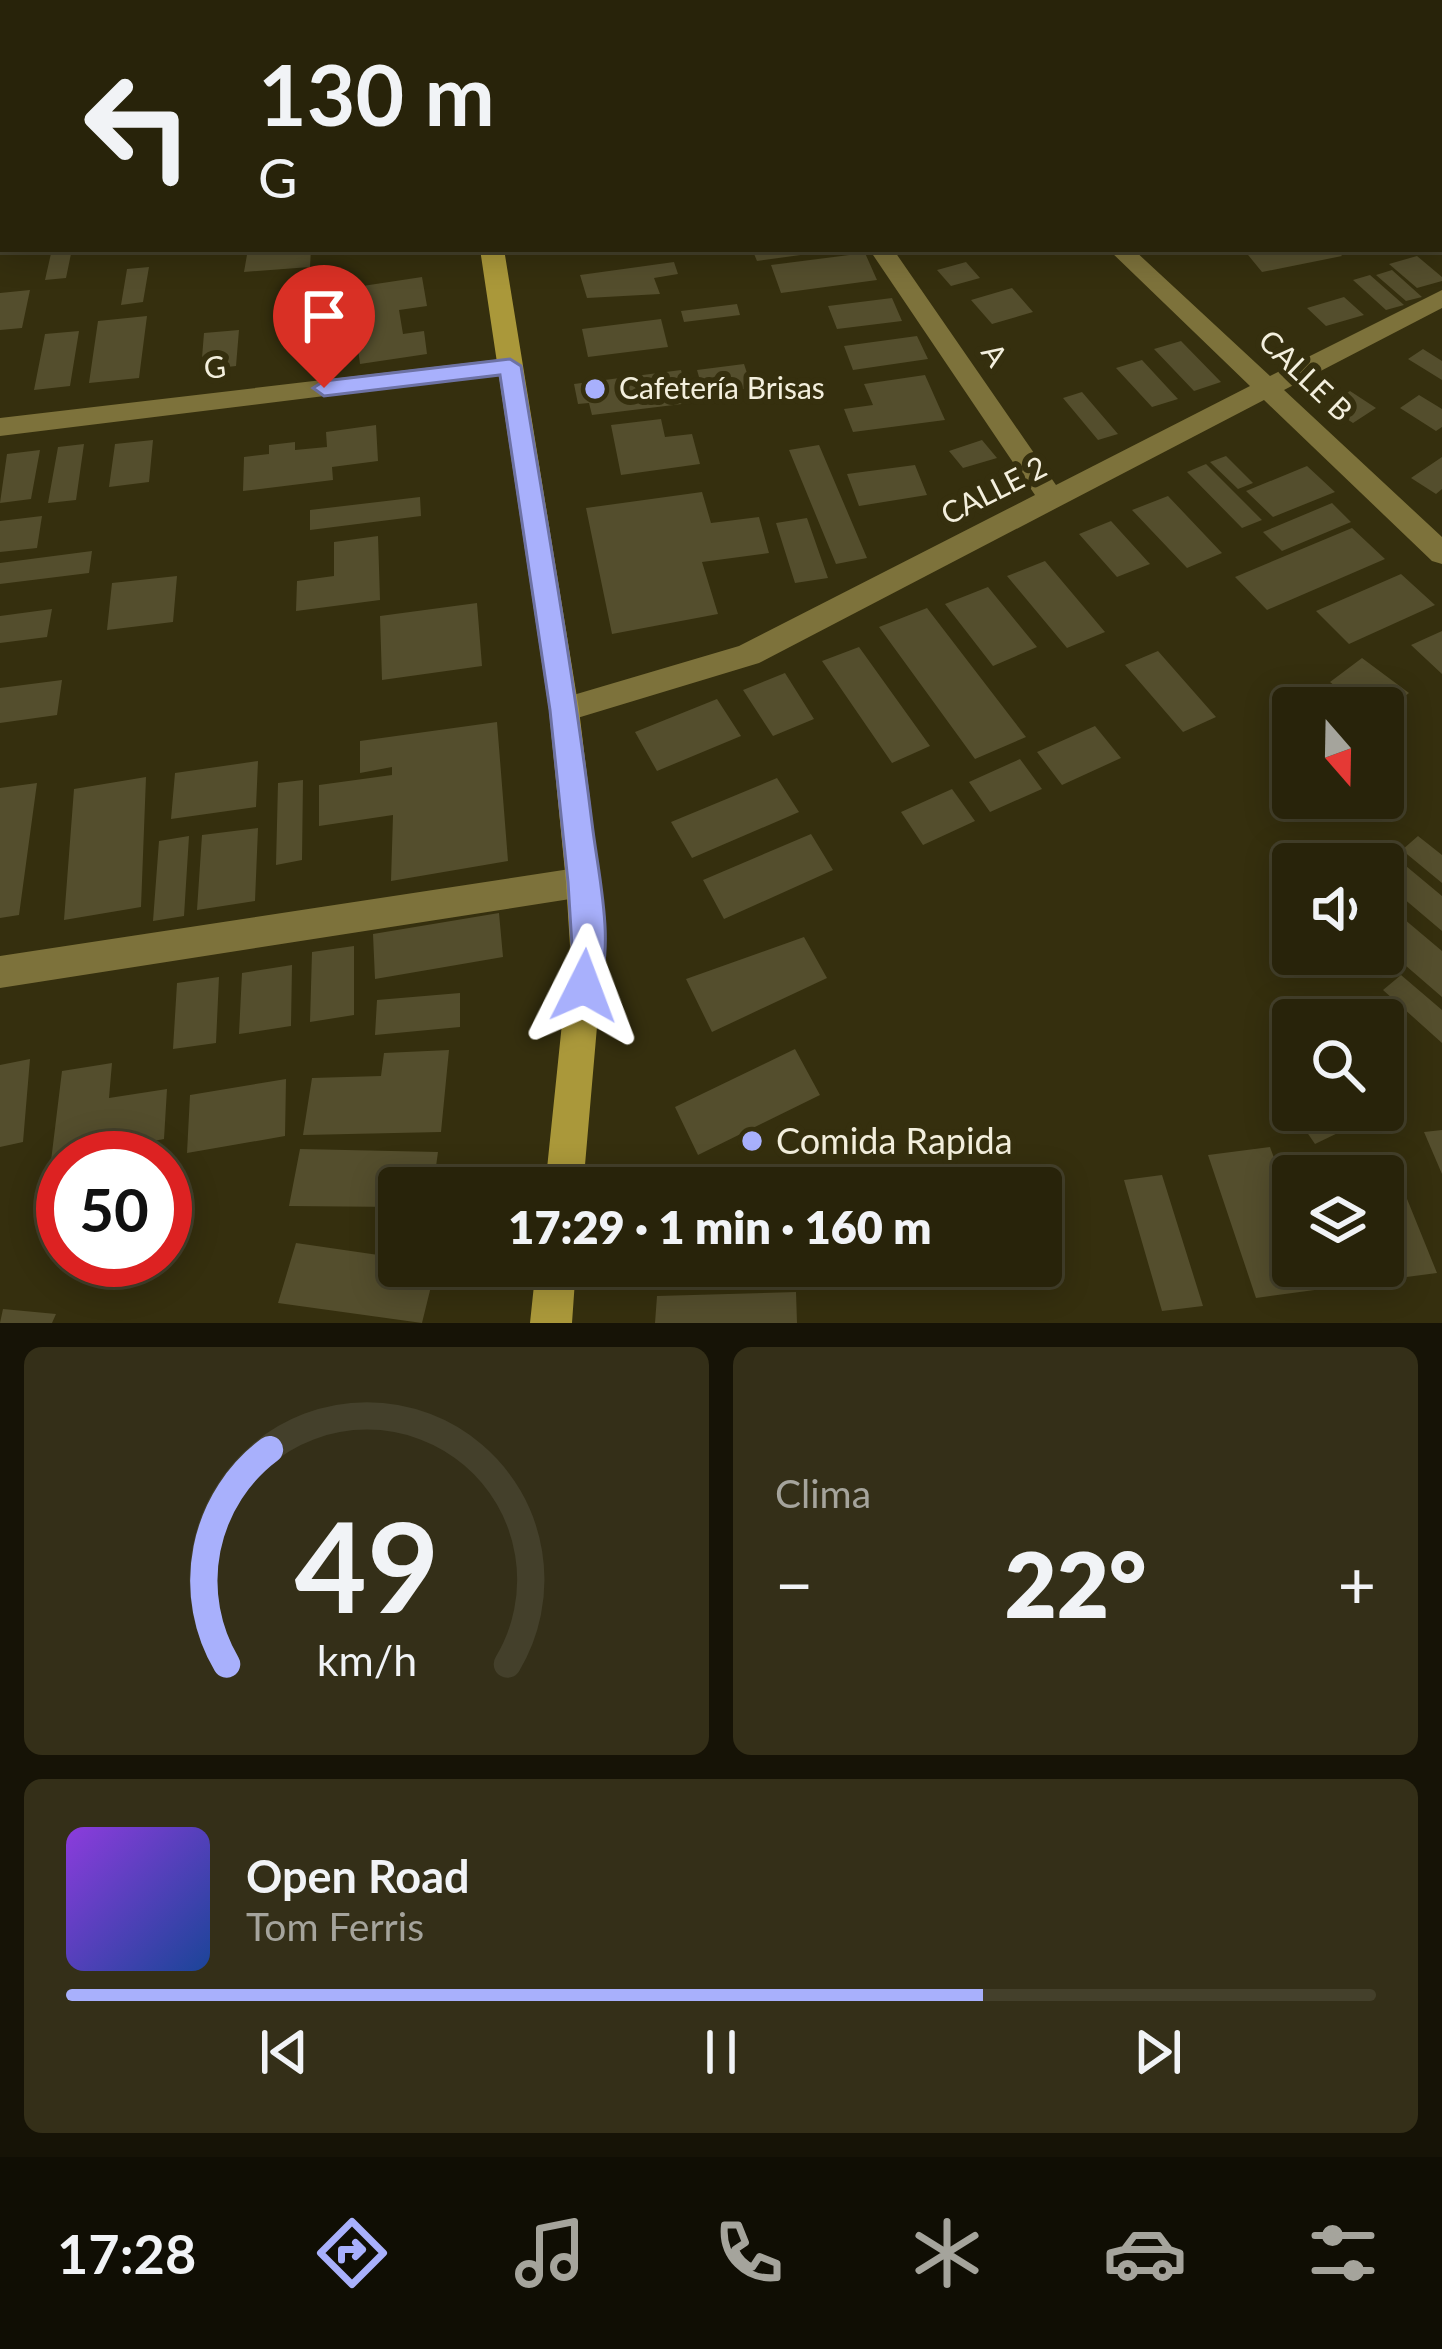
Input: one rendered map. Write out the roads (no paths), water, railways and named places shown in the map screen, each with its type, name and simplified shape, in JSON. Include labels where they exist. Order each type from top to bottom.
[{"type":"main road","points":[[492,252],[564,710],[583,882],[587,946],[566,1167]]},
{"type":"main road","points":[[550,1323],[554,1287]]},
{"type":"street","name":"A","points":[[883,252],[1052,498]]},
{"type":"street","name":"CALLE B","points":[[1123,252],[1442,554]]},
{"type":"street","name":"CALLE 2","points":[[564,710],[748,655],[1442,298]]},
{"type":"street","name":"G","points":[[0,427],[510,366]]},
{"type":"street","points":[[0,972],[583,882]]},
{"type":"place","name":"Cafetería Brisas","points":[[595,389]]},
{"type":"place","name":"Comida Rapida","points":[[752,1141]]}]
